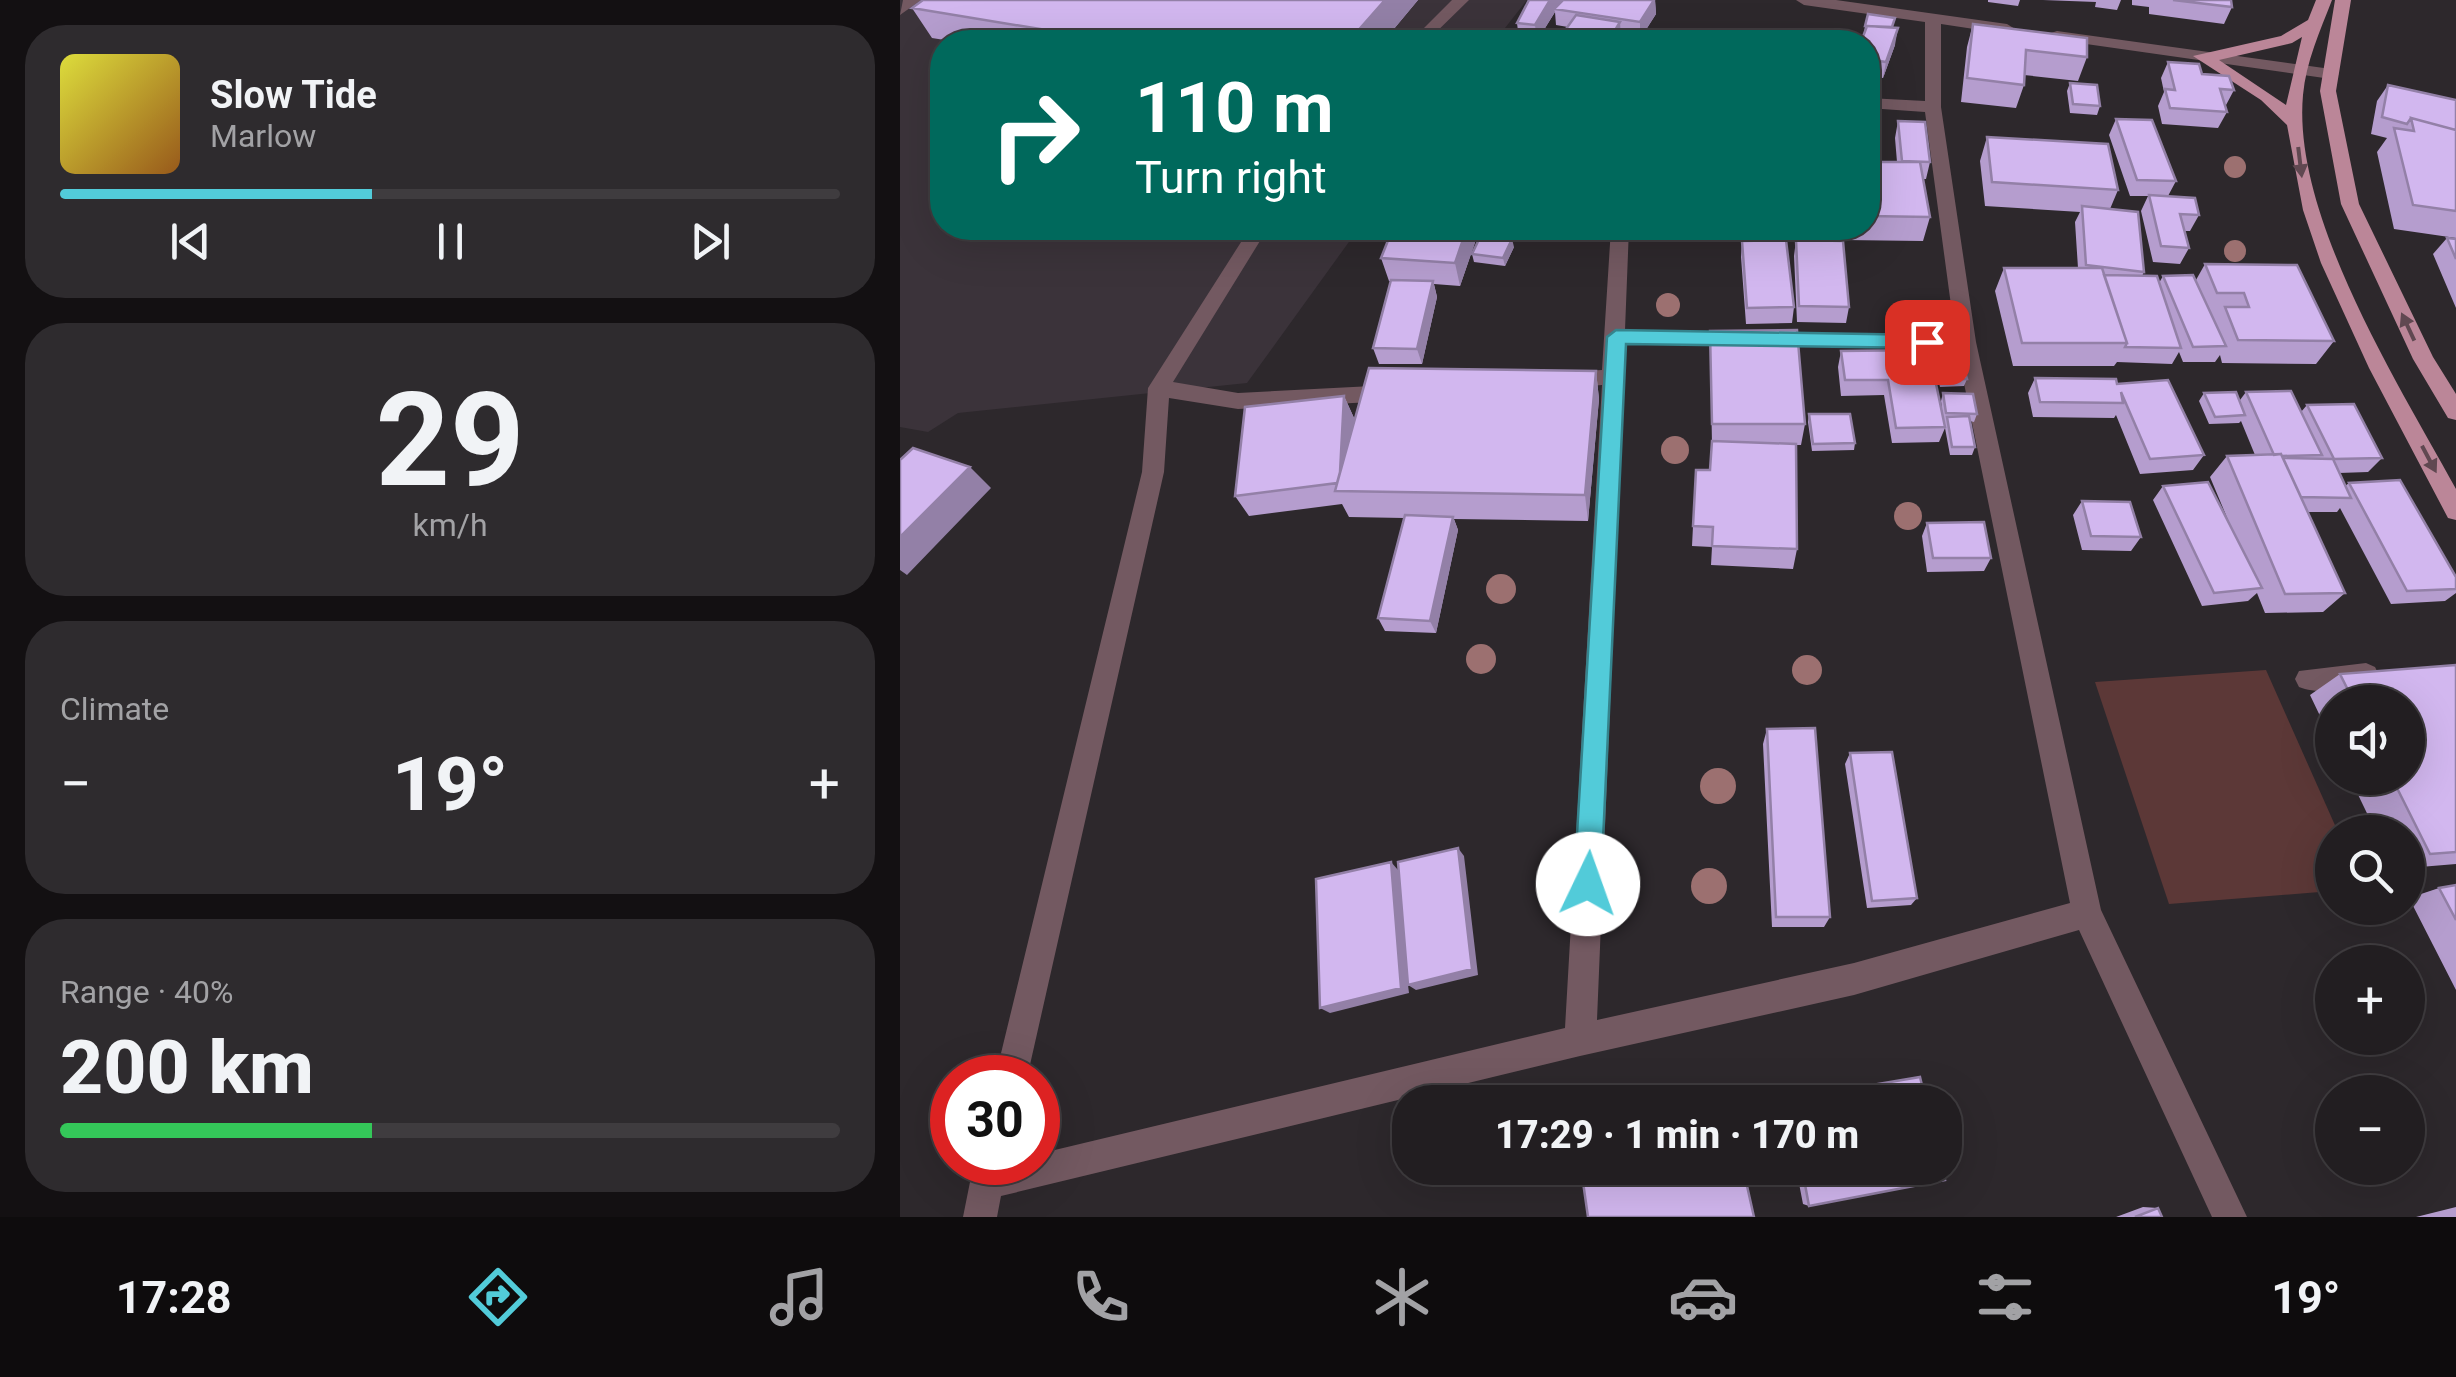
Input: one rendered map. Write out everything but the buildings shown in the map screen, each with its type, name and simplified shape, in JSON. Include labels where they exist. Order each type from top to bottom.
[{"type":"main road","points":[[2324,0],[2293,108],[2304,198],[2373,353],[2456,511]]},
{"type":"main road","points":[[2343,0],[2328,91],[2350,204],[2423,359],[2456,412]]},
{"type":"main road","points":[[2206,57],[2286,40],[2315,23]]},
{"type":"main road","points":[[2206,57],[2267,96],[2296,123]]},
{"type":"street","points":[[900,10],[912,0]]},
{"type":"street","points":[[1430,30],[1461,0]]},
{"type":"street","points":[[1804,0],[2029,32]]},
{"type":"street","points":[[1933,18],[1933,107],[1966,342],[2088,913],[2230,1217]]},
{"type":"street","points":[[2048,34],[2331,74]]},
{"type":"street","points":[[1880,104],[1933,107]]},
{"type":"street","points":[[1016,1055],[1153,472],[1159,388],[1252,240]]},
{"type":"street","points":[[1580,1040],[1620,240]]},
{"type":"street","points":[[1616,337],[1966,342]]},
{"type":"street","points":[[1536,382],[1612,377]]},
{"type":"street","points":[[1159,388],[1238,401],[1424,390]]},
{"type":"street","points":[[2308,679],[2400,672]]},
{"type":"street","points":[[986,1187],[1580,1040],[1854,979],[2088,913]]},
{"type":"shaded area","points":[[900,0],[1527,0],[1503,30],[930,30],[930,240],[1350,240],[1247,383],[958,413],[928,432],[900,427]]},
{"type":"shaded area","points":[[2266,670],[2315,780],[2315,795],[2322,795],[2330,815],[2315,815],[2315,892],[2169,904],[2095,682]]},
{"type":"route","points":[[1588,884],[1616,337],[1927,342]]}]
